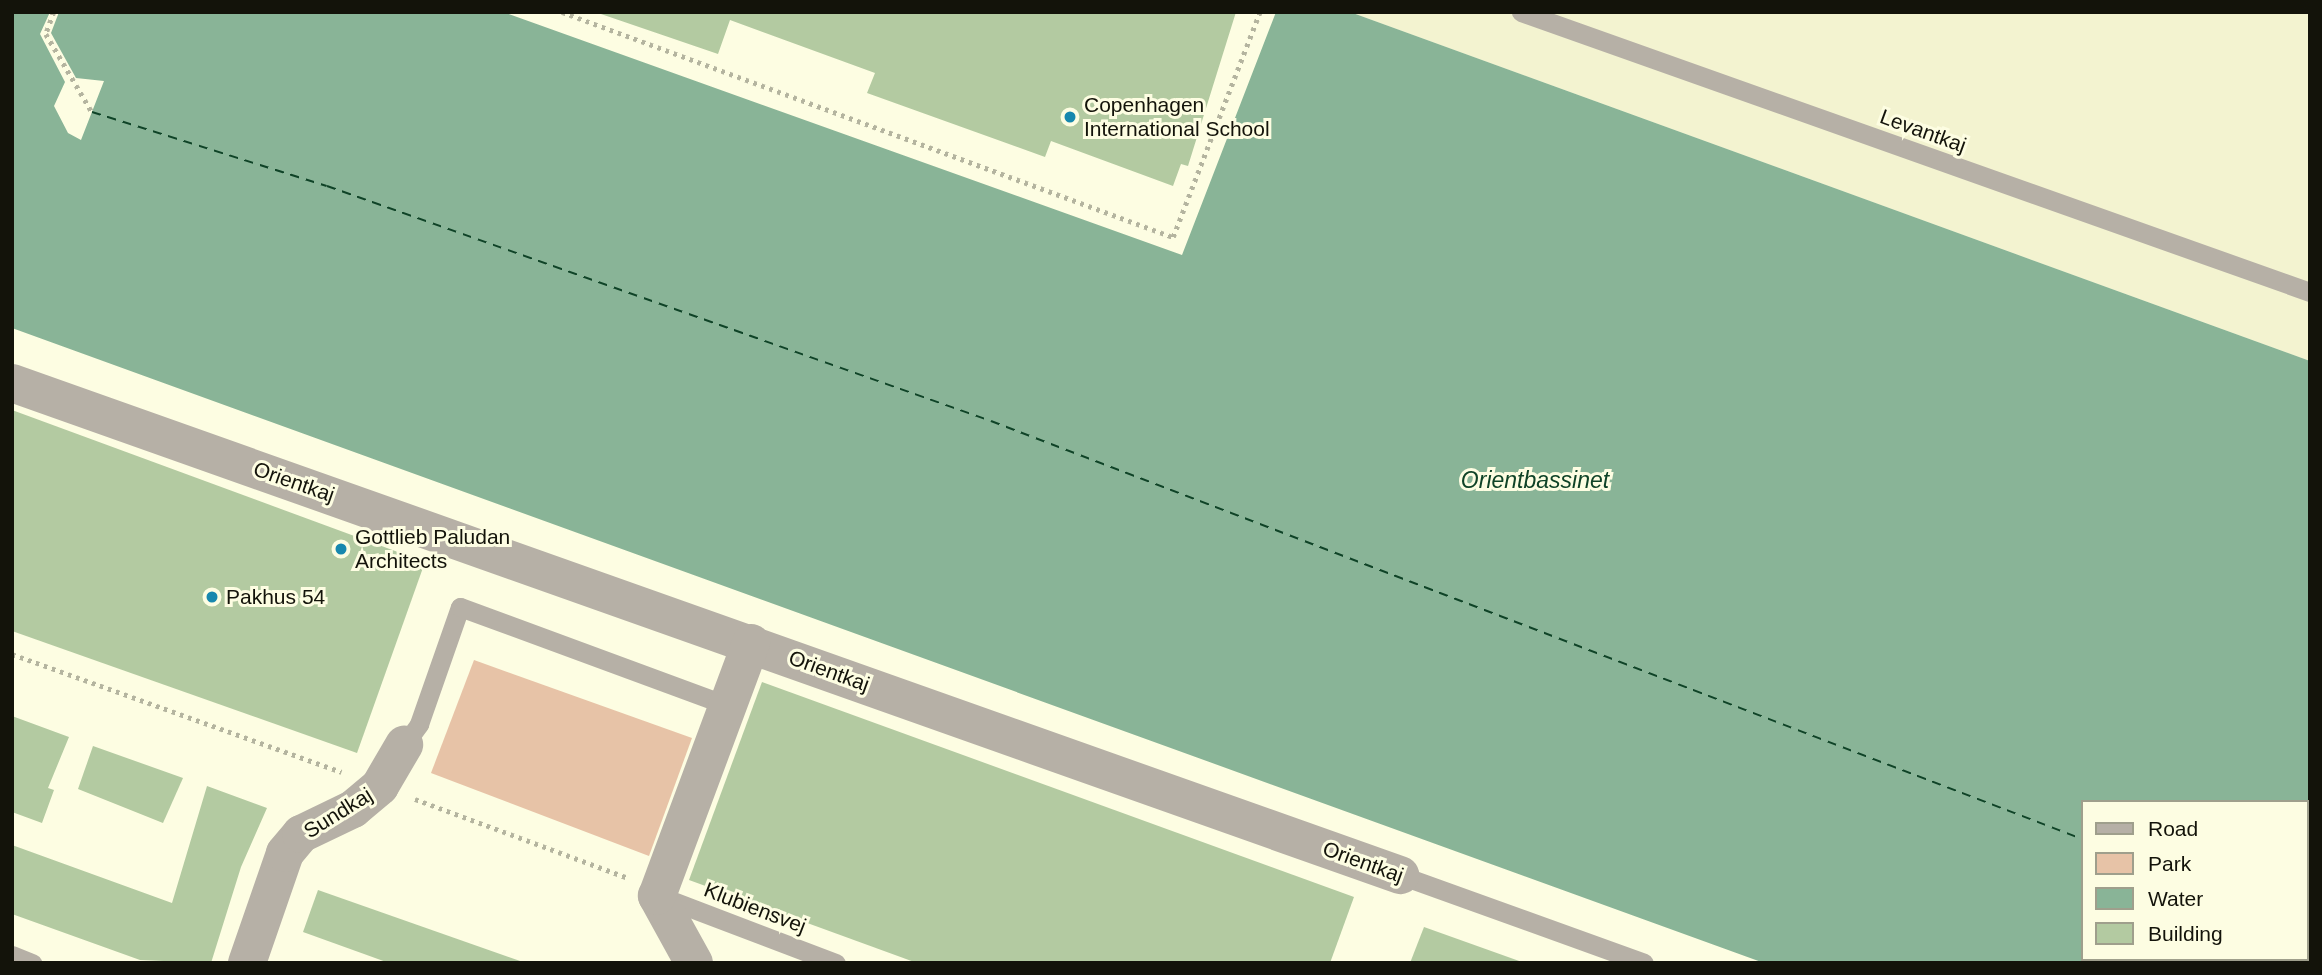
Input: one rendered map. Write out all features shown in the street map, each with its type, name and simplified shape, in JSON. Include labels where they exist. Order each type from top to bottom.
[{"type":"street","name":"Orientkaj","points":[[12,383],[1399,875]]},
{"type":"street","points":[[694,963],[657,896],[751,643]]},
{"type":"street","name":"Sundkaj","points":[[247,963],[285,853],[301,834],[354,809],[380,786],[404,745]]},
{"type":"lane","name":"Levantkaj","points":[[1521,12],[2310,292]]},
{"type":"lane","points":[[404,745],[419,724],[460,607],[727,705]]},
{"type":"lane","name":"Orientkaj","points":[[1399,875],[1644,963]]},
{"type":"lane","name":"Klubiensvej","points":[[657,896],[836,963]]},
{"type":"lane","points":[[12,956],[32,963]]},
{"type":"path","points":[[54,12],[46,34],[92,112]]},
{"type":"path","points":[[562,12],[1173,237],[1260,12]]},
{"type":"shaded area","points":[[1350,12],[2310,12],[2310,361]]},
{"type":"green space","points":[[474,660],[692,738],[649,856],[431,773]]},
{"type":"water","name":"Orientbassinet","points":[[12,12],[503,12],[1182,255],[1276,12],[1350,12],[2310,361],[2310,963],[1764,963],[12,328]]},
{"type":"pier","points":[[50,12],[59,12],[51,33],[76,78],[104,81],[81,140],[68,133],[54,106],[65,82],[40,34]]},
{"type":"building","name":"Copenhagen International School","points":[[1236,12],[1188,166],[1181,164],[1173,186],[1051,141],[1045,157],[867,93],[875,73],[730,20],[718,54],[598,13]]},
{"type":"building","name":"Pakhus 54","points":[[12,410],[425,562],[357,753],[12,631]]},
{"type":"building","points":[[762,682],[1354,897],[1330,963],[917,963],[689,880]]},
{"type":"building","points":[[12,716],[69,737],[48,788],[54,790],[42,823],[12,812]]},
{"type":"building","points":[[93,746],[183,778],[163,823],[78,789]]},
{"type":"building","points":[[207,786],[267,808],[241,867],[211,963],[140,960],[12,914],[12,845],[172,903]]},
{"type":"building","points":[[318,890],[523,963],[389,963],[303,932]]},
{"type":"building","points":[[1424,927],[1522,962],[1522,963],[1410,963]]},
{"type":"ferry route","points":[[92,112],[327,186],[991,421],[2080,838]]},
{"type":"place","name":"Copenhagen International School","points":[[1070,117]]},
{"type":"place","name":"Gottlieb Paludan Architects","points":[[341,549]]},
{"type":"place","name":"Pakhus 54","points":[[212,597]]}]
